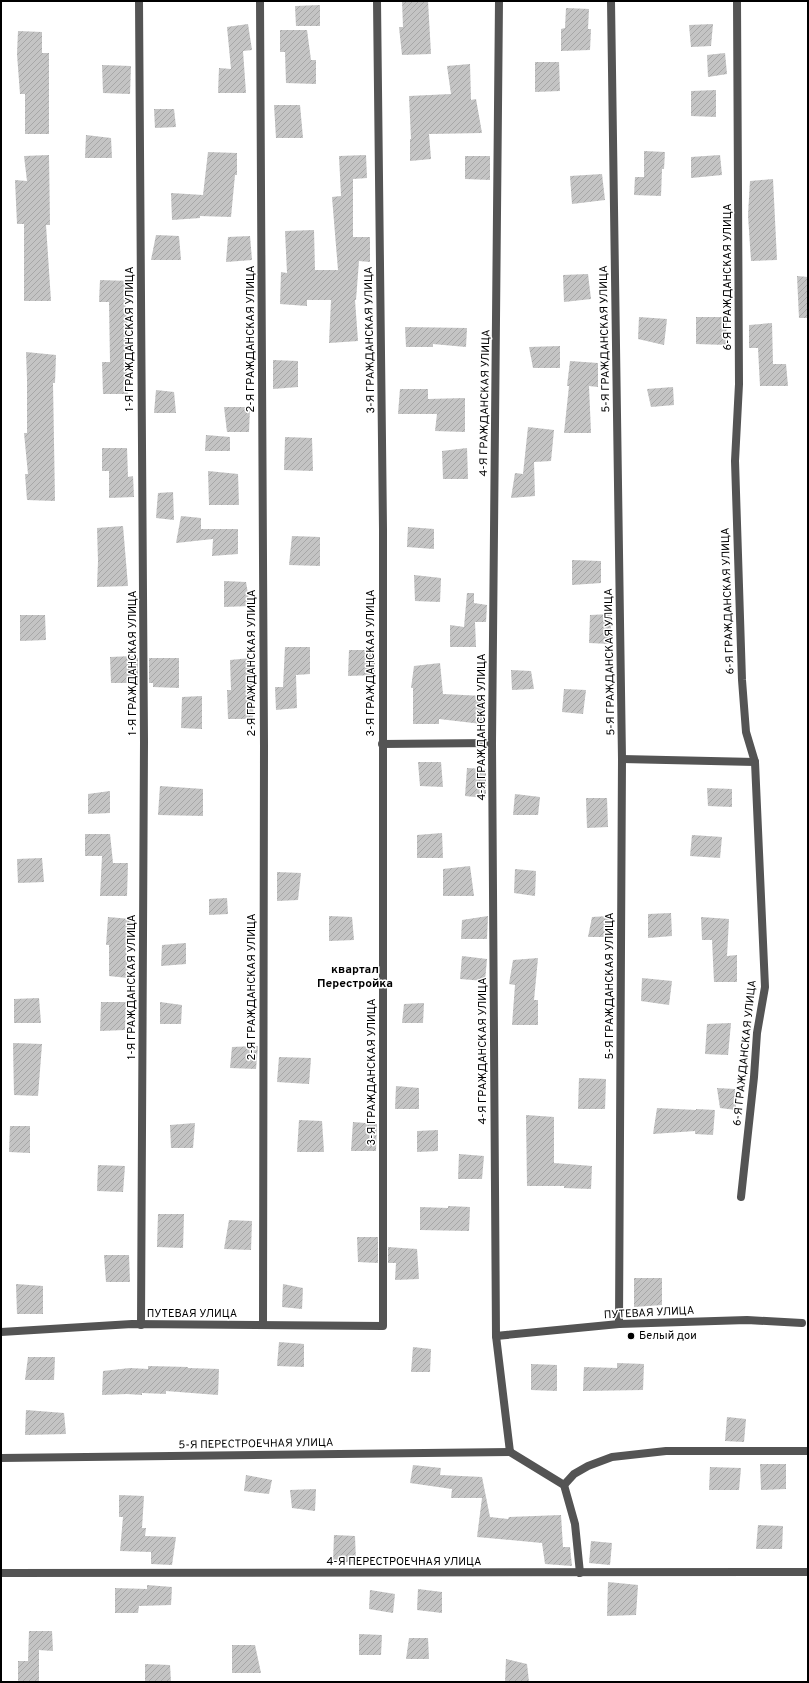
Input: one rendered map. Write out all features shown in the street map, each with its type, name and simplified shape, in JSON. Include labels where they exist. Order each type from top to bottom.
[{"type":"street","name":"1-Я ГРАЖДАНСКАЯ УЛИЦА","points":[[139,1],[144,742],[141,1325]]},
{"type":"street","name":"2-Я ГРАЖДАНСКАЯ УЛИЦА","points":[[260,1],[264,729],[263,1325]]},
{"type":"street","name":"3-Я ГРАЖДАНСКАЯ УЛИЦА","points":[[377,1],[383,529],[383,1326]]},
{"type":"street","name":"4-Я ГРАЖДАНСКАЯ УЛИЦА","points":[[499,1],[492,743],[496,1336],[510,1452]]},
{"type":"street","name":"5-Я ГРАЖДАНСКАЯ УЛИЦА","points":[[611,1],[622,759],[619,1324]]},
{"type":"street","name":"6-Я ГРАЖДАНСКАЯ УЛИЦА","points":[[737,1],[740,384],[734,461],[744,710],[746,732],[755,762],[765,987],[757,1033],[754,1077],[741,1197]]},
{"type":"street","points":[[382,744],[492,743]]},
{"type":"street","points":[[622,759],[755,762]]},
{"type":"street","name":"ПУТЕВАЯ УЛИЦА","points":[[496,1336],[619,1324],[747,1320],[802,1323]]},
{"type":"street","name":"ПУТЕВАЯ УЛИЦА","points":[[1,1332],[141,1325],[383,1326]]},
{"type":"street","points":[[564,1485],[574,1474],[588,1466],[612,1457],[666,1451],[807,1451]]},
{"type":"street","points":[[510,1452],[564,1485],[575,1524],[580,1573]]},
{"type":"street","name":"5-Я ПЕРЕСТРОЕЧНАЯ УЛИЦА","points":[[1,1458],[510,1452]]},
{"type":"street","name":"4-Я ПЕРЕСТРОЕЧНАЯ УЛИЦА","points":[[1,1573],[808,1572]]},
{"type":"building","points":[[402,1],[428,1],[431,54],[402,55],[399,27],[403,27]]},
{"type":"building","points":[[320,5],[320,26],[296,26],[295,6]]},
{"type":"building","points":[[566,8],[589,9],[588,29],[591,29],[590,50],[561,51],[561,29],[565,28]]},
{"type":"building","points":[[248,24],[252,50],[243,51],[246,93],[218,93],[219,68],[231,69],[227,27]]},
{"type":"building","points":[[713,24],[711,46],[691,47],[689,25]]},
{"type":"building","points":[[280,30],[307,30],[311,60],[316,60],[316,84],[286,83],[285,52],[280,52]]},
{"type":"building","points":[[18,31],[42,32],[42,53],[49,53],[49,134],[25,134],[25,94],[20,94],[17,54]]},
{"type":"building","points":[[725,53],[727,74],[708,77],[707,55]]},
{"type":"building","points":[[535,62],[559,62],[560,91],[535,92]]},
{"type":"building","points":[[470,64],[471,100],[476,99],[482,133],[429,134],[431,159],[410,161],[411,139],[409,96],[451,94],[447,66]]},
{"type":"building","points":[[102,65],[131,66],[130,94],[103,93]]},
{"type":"building","points":[[716,90],[716,117],[691,116],[691,91]]},
{"type":"building","points":[[274,105],[300,105],[303,138],[276,138]]},
{"type":"building","points":[[154,109],[174,109],[176,127],[155,128]]},
{"type":"building","points":[[86,135],[111,138],[112,158],[85,158]]},
{"type":"building","points":[[644,151],[665,152],[664,169],[662,169],[661,196],[634,195],[635,177],[644,177]]},
{"type":"building","points":[[208,152],[237,153],[237,175],[235,175],[231,217],[200,216],[200,218],[172,220],[171,193],[203,195]]},
{"type":"building","points":[[49,155],[50,225],[46,225],[51,301],[24,301],[24,224],[17,224],[15,180],[27,181],[24,156]]},
{"type":"building","points":[[366,155],[367,178],[353,179],[353,237],[370,237],[370,262],[359,261],[355,300],[358,341],[329,343],[331,300],[307,300],[307,306],[280,304],[281,272],[287,273],[285,231],[314,230],[315,270],[338,270],[332,197],[341,196],[339,156]]},
{"type":"building","points":[[720,155],[722,175],[691,178],[691,157]]},
{"type":"building","points":[[465,156],[490,156],[490,180],[465,179]]},
{"type":"building","points":[[602,174],[605,200],[572,204],[570,176]]},
{"type":"building","points":[[773,179],[777,260],[751,261],[748,215],[750,181]]},
{"type":"building","points":[[156,235],[179,236],[181,260],[151,260]]},
{"type":"building","points":[[250,236],[252,260],[226,262],[228,237]]},
{"type":"building","points":[[588,274],[591,299],[564,302],[563,275]]},
{"type":"building","points":[[797,276],[808,277],[808,318],[799,318]]},
{"type":"building","points":[[100,280],[130,281],[129,302],[125,302],[130,348],[125,348],[128,394],[103,394],[102,362],[110,362],[109,302],[99,302]]},
{"type":"building","points":[[639,317],[667,319],[664,345],[638,339]]},
{"type":"building","points":[[696,317],[727,317],[726,345],[696,344]]},
{"type":"building","points":[[772,323],[773,364],[786,364],[788,386],[760,386],[758,348],[749,348],[749,325]]},
{"type":"building","points":[[405,327],[467,328],[466,347],[433,344],[433,347],[406,347]]},
{"type":"building","points":[[560,346],[560,368],[533,368],[529,347]]},
{"type":"building","points":[[26,352],[56,355],[55,383],[53,383],[55,501],[27,500],[25,474],[28,474],[24,433],[27,433]]},
{"type":"building","points":[[273,360],[298,361],[298,387],[273,389]]},
{"type":"building","points":[[570,361],[598,363],[598,387],[589,386],[591,433],[564,433]]},
{"type":"building","points":[[673,387],[674,405],[651,407],[647,389]]},
{"type":"building","points":[[400,389],[428,389],[428,399],[465,398],[465,432],[435,431],[437,414],[398,414]]},
{"type":"building","points":[[156,390],[174,392],[176,413],[154,413]]},
{"type":"building","points":[[224,407],[250,407],[249,432],[227,432]]},
{"type":"building","points":[[528,427],[554,430],[551,461],[534,462],[535,496],[511,498],[515,473],[523,474]]},
{"type":"building","points":[[206,435],[230,437],[230,451],[205,451]]},
{"type":"building","points":[[285,437],[312,438],[313,471],[284,470]]},
{"type":"building","points":[[102,448],[127,448],[128,477],[133,476],[134,497],[109,498],[109,471],[102,471]]},
{"type":"building","points":[[467,448],[468,479],[443,479],[442,451]]},
{"type":"building","points":[[208,471],[238,474],[239,505],[209,505]]},
{"type":"building","points":[[173,492],[174,520],[156,518],[158,493]]},
{"type":"building","points":[[181,516],[201,518],[201,529],[238,529],[238,554],[212,556],[213,539],[176,543]]},
{"type":"building","points":[[123,526],[128,586],[97,587],[97,528]]},
{"type":"building","points":[[408,527],[434,529],[434,549],[407,547]]},
{"type":"building","points":[[292,536],[320,537],[320,566],[289,565]]},
{"type":"building","points":[[572,560],[601,561],[601,583],[572,585]]},
{"type":"building","points":[[414,575],[441,578],[440,602],[415,601]]},
{"type":"building","points":[[224,581],[246,582],[250,606],[224,607]]},
{"type":"building","points":[[467,593],[474,593],[474,603],[487,605],[486,622],[475,622],[476,647],[450,647],[450,625],[464,627]]},
{"type":"building","points":[[611,614],[611,644],[589,643],[590,615]]},
{"type":"building","points":[[20,615],[45,615],[46,640],[20,641]]},
{"type":"building","points":[[285,647],[310,647],[310,674],[296,675],[297,708],[276,710],[275,687],[283,687]]},
{"type":"building","points":[[349,650],[375,650],[375,675],[348,676]]},
{"type":"building","points":[[133,656],[133,658],[138,658],[138,683],[111,683],[110,657]]},
{"type":"building","points":[[149,658],[179,658],[179,688],[153,687],[153,683],[149,683]]},
{"type":"building","points":[[251,658],[252,690],[254,690],[253,719],[228,719],[227,690],[231,690],[230,660]]},
{"type":"building","points":[[440,663],[443,694],[484,696],[482,724],[439,719],[439,724],[413,724],[413,688],[411,688],[414,666]]},
{"type":"building","points":[[511,670],[531,671],[534,689],[512,690]]},
{"type":"building","points":[[564,689],[586,690],[583,714],[562,712]]},
{"type":"building","points":[[202,696],[202,729],[181,728],[182,697]]},
{"type":"building","points":[[418,762],[441,762],[443,787],[420,786]]},
{"type":"building","points":[[467,768],[486,769],[486,798],[465,796]]},
{"type":"building","points":[[160,786],[203,789],[203,816],[158,815]]},
{"type":"building","points":[[707,788],[732,789],[732,807],[708,806]]},
{"type":"building","points":[[110,791],[110,813],[88,814],[88,794]]},
{"type":"building","points":[[515,794],[540,797],[538,815],[513,815]]},
{"type":"building","points":[[586,798],[607,798],[608,827],[587,828]]},
{"type":"building","points":[[442,833],[443,858],[417,858],[417,835]]},
{"type":"building","points":[[85,834],[110,834],[113,863],[128,863],[127,896],[100,896],[102,856],[85,856]]},
{"type":"building","points":[[692,835],[722,837],[720,858],[690,856]]},
{"type":"building","points":[[42,858],[44,882],[18,883],[17,859]]},
{"type":"building","points":[[470,866],[474,896],[443,896],[443,869]]},
{"type":"building","points":[[515,869],[536,871],[535,896],[514,893]]},
{"type":"building","points":[[277,872],[301,873],[298,900],[277,901]]},
{"type":"building","points":[[227,898],[228,914],[209,915],[209,899]]},
{"type":"building","points":[[671,913],[672,936],[648,938],[648,914]]},
{"type":"building","points":[[329,916],[352,917],[354,940],[329,941]]},
{"type":"building","points":[[488,916],[487,939],[461,939],[462,920]]},
{"type":"building","points":[[609,916],[611,937],[588,937],[592,917]]},
{"type":"building","points":[[108,917],[131,919],[130,946],[126,946],[128,978],[109,976],[109,945],[106,945]]},
{"type":"building","points":[[701,917],[729,919],[727,956],[737,955],[737,982],[714,982],[712,940],[702,940]]},
{"type":"building","points":[[186,943],[186,964],[161,966],[162,945]]},
{"type":"building","points":[[462,956],[487,959],[485,981],[460,979]]},
{"type":"building","points":[[538,958],[534,1000],[538,1000],[538,1025],[512,1025],[515,985],[509,984],[513,960]]},
{"type":"building","points":[[642,978],[672,981],[669,1005],[641,1001]]},
{"type":"building","points":[[39,998],[41,1023],[14,1023],[14,999]]},
{"type":"building","points":[[101,1002],[126,1002],[125,1030],[100,1031]]},
{"type":"building","points":[[160,1002],[182,1005],[181,1024],[160,1024]]},
{"type":"building","points":[[424,1003],[423,1023],[402,1023],[404,1004]]},
{"type":"building","points":[[731,1023],[728,1055],[705,1054],[707,1024]]},
{"type":"building","points":[[13,1043],[42,1044],[38,1096],[14,1095]]},
{"type":"building","points":[[258,1046],[256,1069],[230,1068],[232,1047]]},
{"type":"building","points":[[279,1057],[311,1058],[309,1084],[277,1082]]},
{"type":"building","points":[[579,1078],[606,1079],[605,1109],[578,1109]]},
{"type":"building","points":[[396,1086],[419,1088],[419,1109],[395,1109]]},
{"type":"building","points":[[717,1088],[735,1089],[736,1110],[720,1108]]},
{"type":"building","points":[[657,1108],[715,1110],[713,1135],[695,1134],[695,1131],[653,1134]]},
{"type":"building","points":[[526,1115],[554,1117],[554,1163],[592,1166],[591,1189],[564,1188],[564,1186],[527,1186]]},
{"type":"building","points":[[299,1120],[322,1121],[324,1152],[297,1152]]},
{"type":"building","points":[[353,1122],[377,1124],[376,1151],[351,1151]]},
{"type":"building","points":[[195,1123],[193,1148],[171,1148],[170,1125]]},
{"type":"building","points":[[10,1126],[30,1126],[30,1153],[9,1152]]},
{"type":"building","points":[[438,1130],[438,1151],[417,1152],[417,1131]]},
{"type":"building","points":[[459,1154],[484,1156],[482,1179],[458,1179]]},
{"type":"building","points":[[98,1165],[125,1166],[123,1192],[97,1191]]},
{"type":"building","points":[[448,1206],[470,1207],[469,1231],[420,1230],[420,1207],[448,1208]]},
{"type":"building","points":[[158,1214],[184,1214],[183,1248],[157,1247]]},
{"type":"building","points":[[229,1220],[252,1221],[251,1250],[224,1249]]},
{"type":"building","points":[[357,1237],[378,1237],[378,1263],[358,1262]]},
{"type":"building","points":[[388,1247],[417,1249],[419,1279],[395,1280],[396,1263],[388,1263]]},
{"type":"building","points":[[104,1255],[129,1255],[130,1282],[106,1282]]},
{"type":"building","points":[[634,1278],[662,1278],[662,1305],[634,1307]]},
{"type":"building","points":[[16,1284],[43,1286],[43,1314],[17,1314]]},
{"type":"building","points":[[283,1284],[303,1288],[302,1309],[282,1307]]},
{"type":"building","points":[[279,1342],[304,1344],[304,1367],[277,1366]]},
{"type":"building","points":[[413,1347],[431,1349],[430,1372],[411,1372]]},
{"type":"building","points":[[28,1357],[55,1357],[54,1380],[25,1380]]},
{"type":"building","points":[[617,1363],[644,1364],[643,1390],[583,1391],[584,1367],[617,1368]]},
{"type":"building","points":[[531,1364],[557,1365],[557,1391],[531,1390]]},
{"type":"building","points":[[148,1366],[219,1369],[218,1395],[166,1391],[166,1394],[142,1393],[142,1395],[102,1395],[103,1371],[130,1368],[148,1369]]},
{"type":"building","points":[[26,1410],[64,1413],[66,1434],[25,1435]]},
{"type":"building","points":[[727,1417],[746,1419],[744,1442],[725,1441]]},
{"type":"building","points":[[760,1464],[786,1464],[786,1489],[761,1490]]},
{"type":"building","points":[[413,1465],[441,1468],[440,1475],[482,1477],[490,1517],[508,1519],[509,1517],[561,1515],[563,1547],[570,1547],[572,1566],[545,1564],[542,1543],[477,1537],[482,1498],[451,1498],[452,1489],[410,1483]]},
{"type":"building","points":[[710,1467],[741,1468],[739,1490],[709,1490]]},
{"type":"building","points":[[246,1475],[272,1480],[269,1494],[244,1491]]},
{"type":"building","points":[[316,1489],[315,1511],[292,1508],[290,1490]]},
{"type":"building","points":[[119,1495],[144,1496],[142,1528],[146,1528],[145,1536],[176,1537],[172,1565],[151,1564],[151,1552],[120,1551],[123,1517],[119,1517]]},
{"type":"building","points":[[758,1525],[783,1526],[782,1549],[756,1549]]},
{"type":"building","points":[[334,1535],[355,1536],[356,1562],[333,1562]]},
{"type":"building","points":[[591,1541],[612,1543],[610,1565],[589,1563]]},
{"type":"building","points":[[608,1582],[638,1585],[636,1615],[607,1616]]},
{"type":"building","points":[[147,1585],[172,1587],[171,1605],[139,1606],[138,1613],[115,1613],[115,1588],[147,1589]]},
{"type":"building","points":[[418,1589],[442,1592],[442,1613],[417,1610]]},
{"type":"building","points":[[370,1590],[395,1594],[393,1613],[369,1609]]},
{"type":"building","points":[[29,1631],[52,1631],[53,1651],[39,1650],[39,1682],[18,1682],[18,1661],[28,1661]]},
{"type":"building","points":[[359,1634],[382,1635],[381,1655],[359,1655]]},
{"type":"building","points":[[409,1638],[428,1638],[429,1659],[406,1659]]},
{"type":"building","points":[[232,1645],[255,1645],[261,1673],[232,1673]]},
{"type":"building","points":[[506,1659],[527,1664],[529,1682],[505,1682]]},
{"type":"building","points":[[145,1664],[170,1665],[171,1682],[145,1682]]},
{"type":"place","name":"Белый дои","points":[[631,1336]]},
{"type":"district","name":"квартал Перестройка","points":[[355,977]]}]
